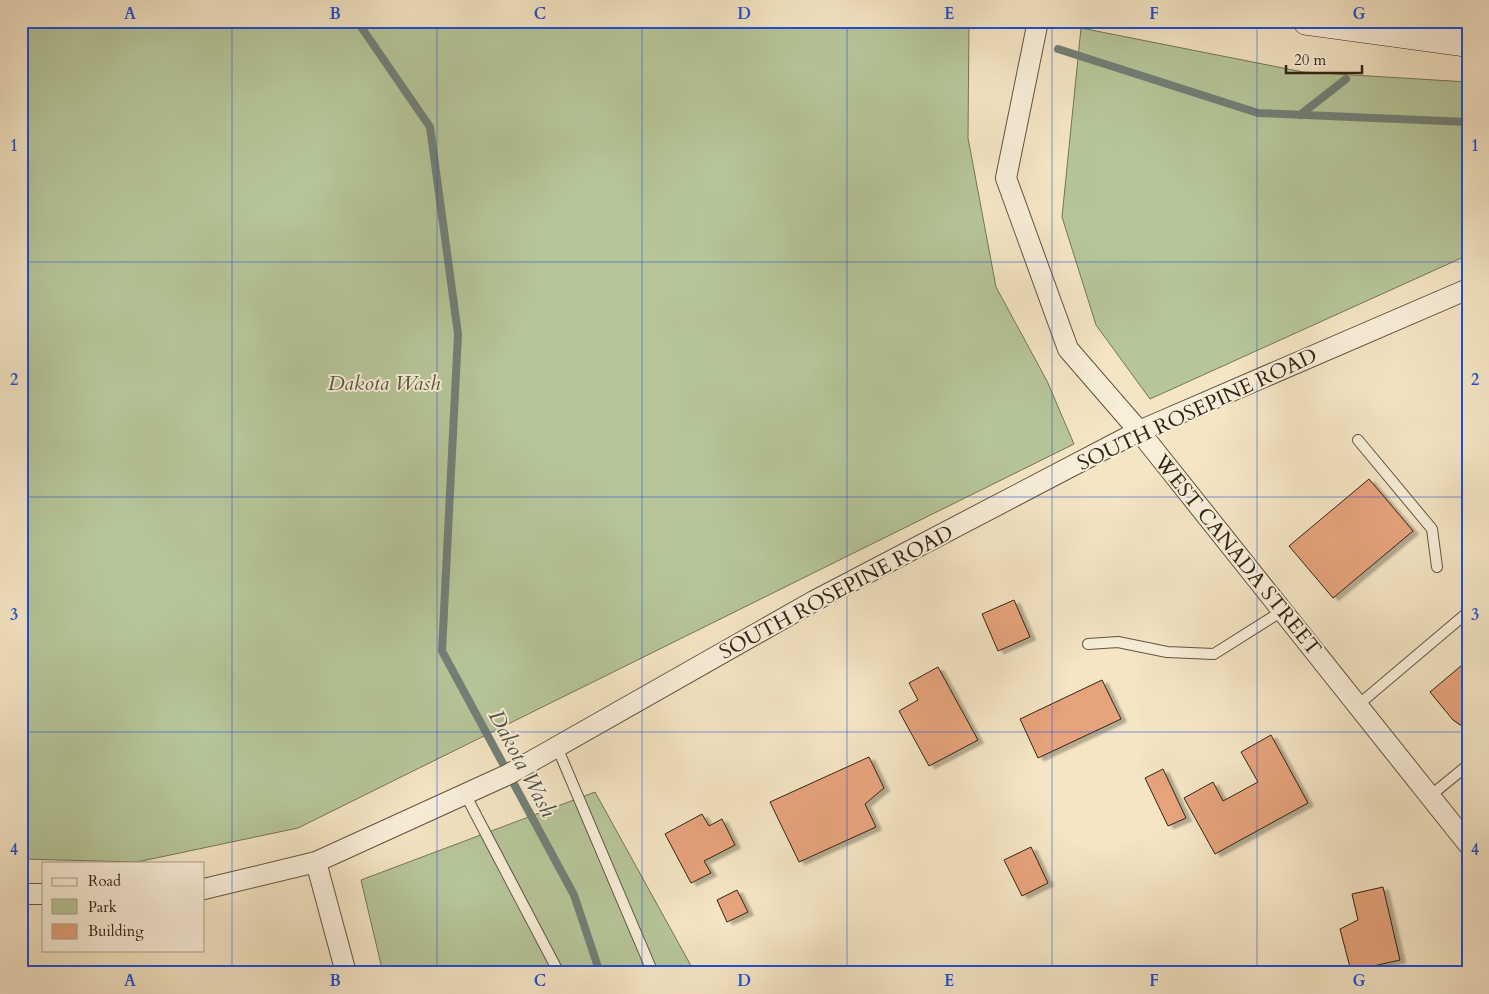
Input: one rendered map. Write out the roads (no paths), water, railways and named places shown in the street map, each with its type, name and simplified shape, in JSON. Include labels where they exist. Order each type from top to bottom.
[{"type":"main road","points":[[1307,21],[1468,43]]},
{"type":"street","name":"WEST CANADA STREET","points":[[1038,21],[1006,178],[1068,349],[1139,431],[1468,844]]},
{"type":"street","name":"SOUTH ROSEPINE ROAD","points":[[205,889],[316,862],[509,774],[814,601],[1139,431],[1468,289]]},
{"type":"street","points":[[316,862],[346,973]]},
{"type":"street","points":[[21,894],[42,894]]},
{"type":"lane","points":[[1358,440],[1432,529],[1437,567]]},
{"type":"lane","points":[[1088,644],[1118,642],[1167,652],[1214,654],[1282,611]]},
{"type":"lane","points":[[1358,705],[1468,612]]},
{"type":"lane","points":[[557,747],[653,973]]},
{"type":"lane","points":[[1430,796],[1468,765]]},
{"type":"lane","points":[[466,794],[559,973]]},
{"type":"waterway","name":"Dakota Wash","points":[[357,21],[430,127],[458,334],[442,651],[574,895],[600,973]]},
{"type":"waterway","points":[[970,21],[982,25]]},
{"type":"waterway","points":[[1058,49],[1258,113],[1468,122]]},
{"type":"waterway","points":[[1300,115],[1346,79]]}]
